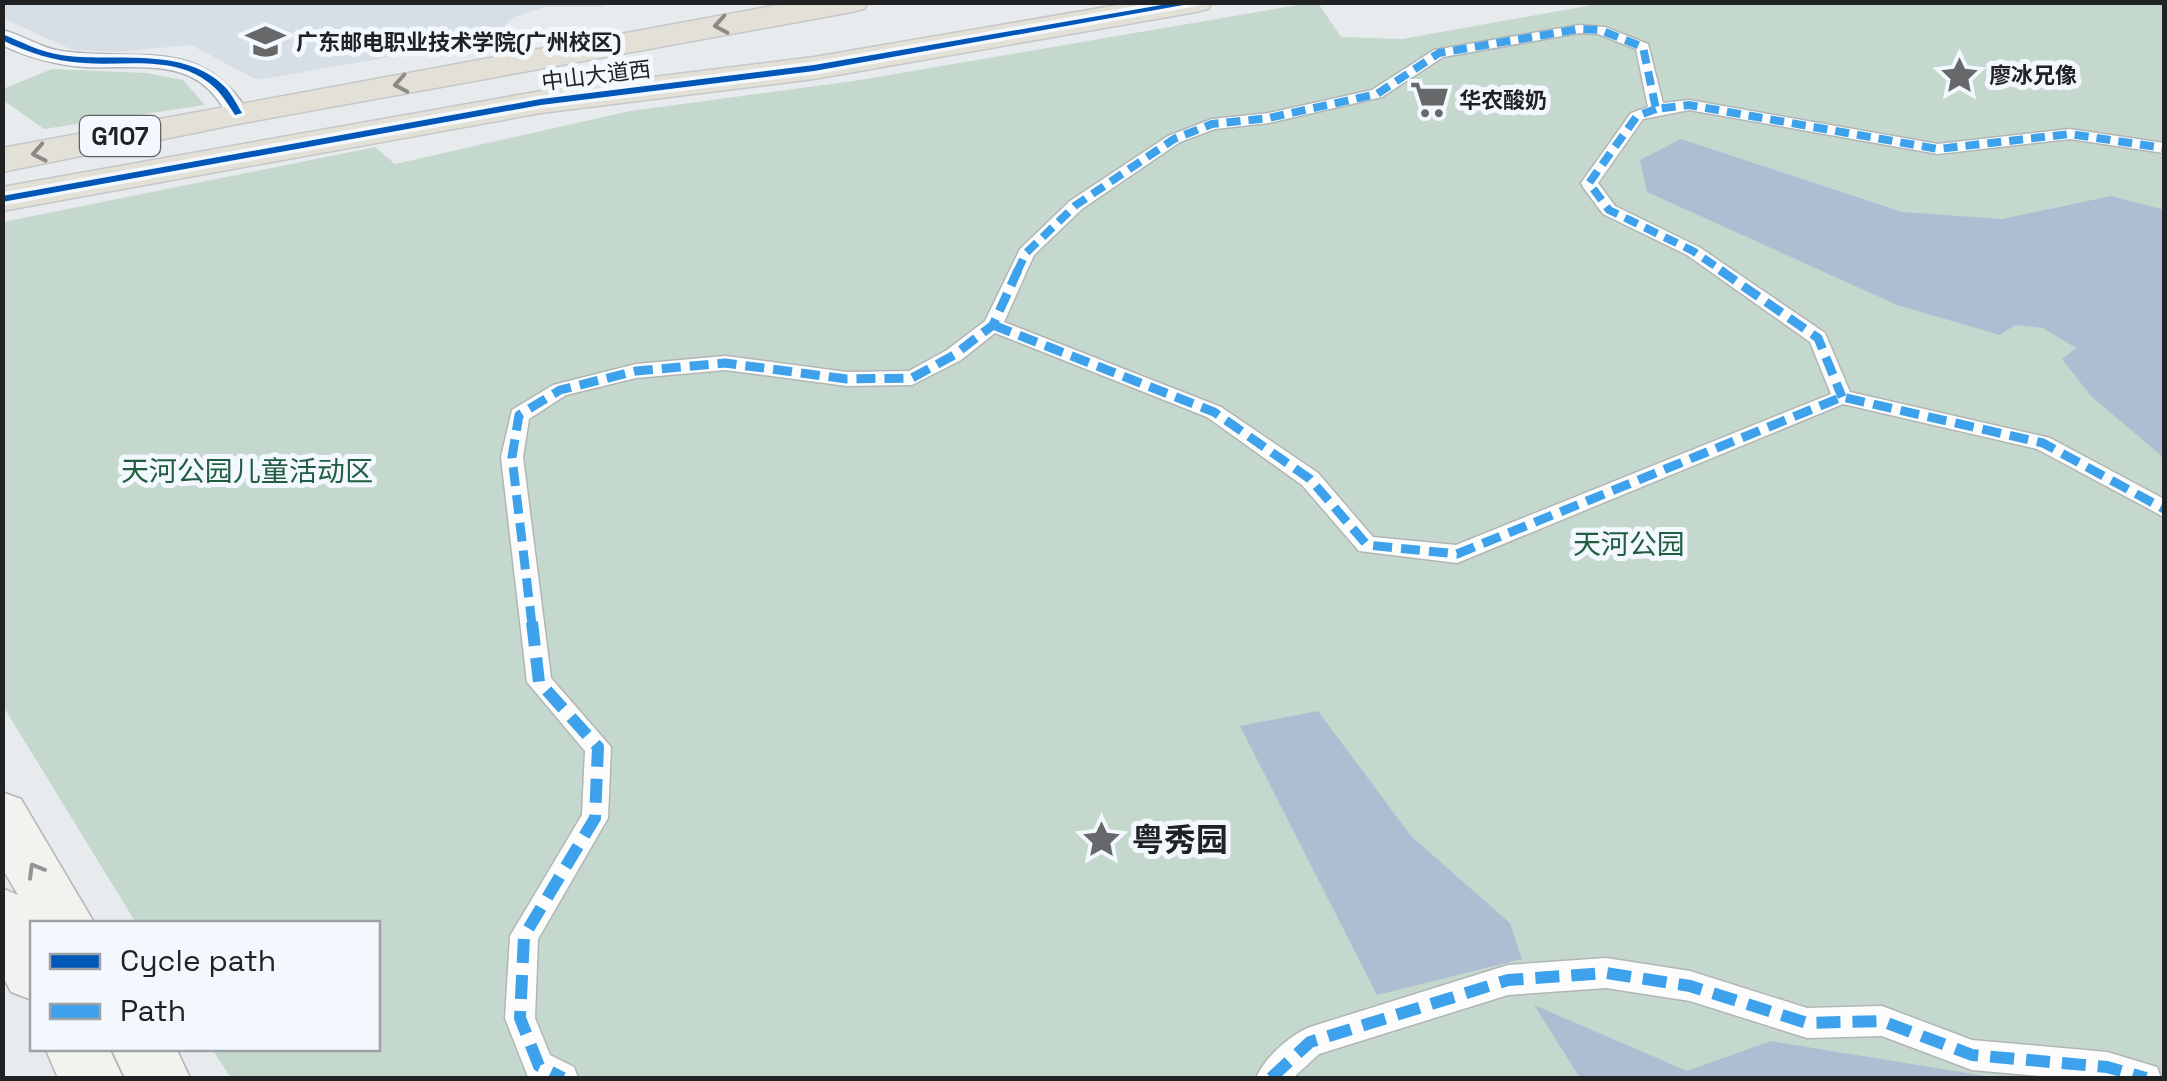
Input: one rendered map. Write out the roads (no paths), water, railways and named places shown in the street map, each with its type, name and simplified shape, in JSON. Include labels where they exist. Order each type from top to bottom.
[{"type":"highway","name":"中山大道西","points":[[2,160],[238,113],[852,2]]},
{"type":"highway","name":"中山大道西","points":[[2,199],[524,105],[778,73],[1196,2]]},
{"type":"main road","points":[[2,817],[65,921]]},
{"type":"main road","points":[[2,916],[30,967]]},
{"type":"main road","points":[[77,1051],[92,1078]]},
{"type":"main road","points":[[144,1051],[159,1078]]},
{"type":"street","points":[[563,1078],[539,1066],[520,1018],[524,936],[595,818],[598,747],[538,682],[512,456],[519,415],[560,390],[636,371],[726,363],[847,380],[912,378],[993,325],[1026,252],[1076,205],[1146,154],[1212,124],[1269,118],[1377,94],[1439,53],[1579,29],[1622,36],[1643,46],[1656,109]]},
{"type":"street","points":[[2,36],[32,51],[62,58],[189,66],[216,80],[238,113]]},
{"type":"street","points":[[1842,397],[1818,338],[1694,251],[1609,210],[1588,182],[1637,116],[1689,105],[1938,150],[2070,134],[2164,148]]},
{"type":"street","points":[[993,325],[1214,412],[1310,479],[1367,545],[1457,554],[1842,397],[2043,444],[2164,509]]},
{"type":"street","points":[[1271,1078],[1310,1042],[1508,980],[1606,974],[1690,986],[1807,1023],[1882,1021],[1972,1056],[2107,1067],[2146,1078]]},
{"type":"water","points":[[1681,139],[1902,212],[2002,219],[2111,196],[2161,209],[2164,458],[2091,396],[2062,359],[2076,348],[2043,328],[2015,325],[2000,335],[1897,305],[1647,192],[1640,160]]},
{"type":"water","points":[[1318,711],[1411,836],[1510,923],[1522,959],[1377,995],[1240,726]]},
{"type":"water","points":[[1534,1005],[1687,1071],[1771,1041],[1997,1078],[1580,1078]]},
{"type":"place","name":"广东邮电职业技术学院(广州校区)","points":[[266,42]]},
{"type":"place","name":"廖冰兄像","points":[[1959,75]]},
{"type":"place","name":"华农酸奶","points":[[1429,100]]},
{"type":"place","name":"粤秀园","points":[[1102,840]]},
{"type":"park label","name":"天河公园儿童活动区","points":[[247,471]]},
{"type":"park label","name":"天河公园","points":[[1629,544]]}]
